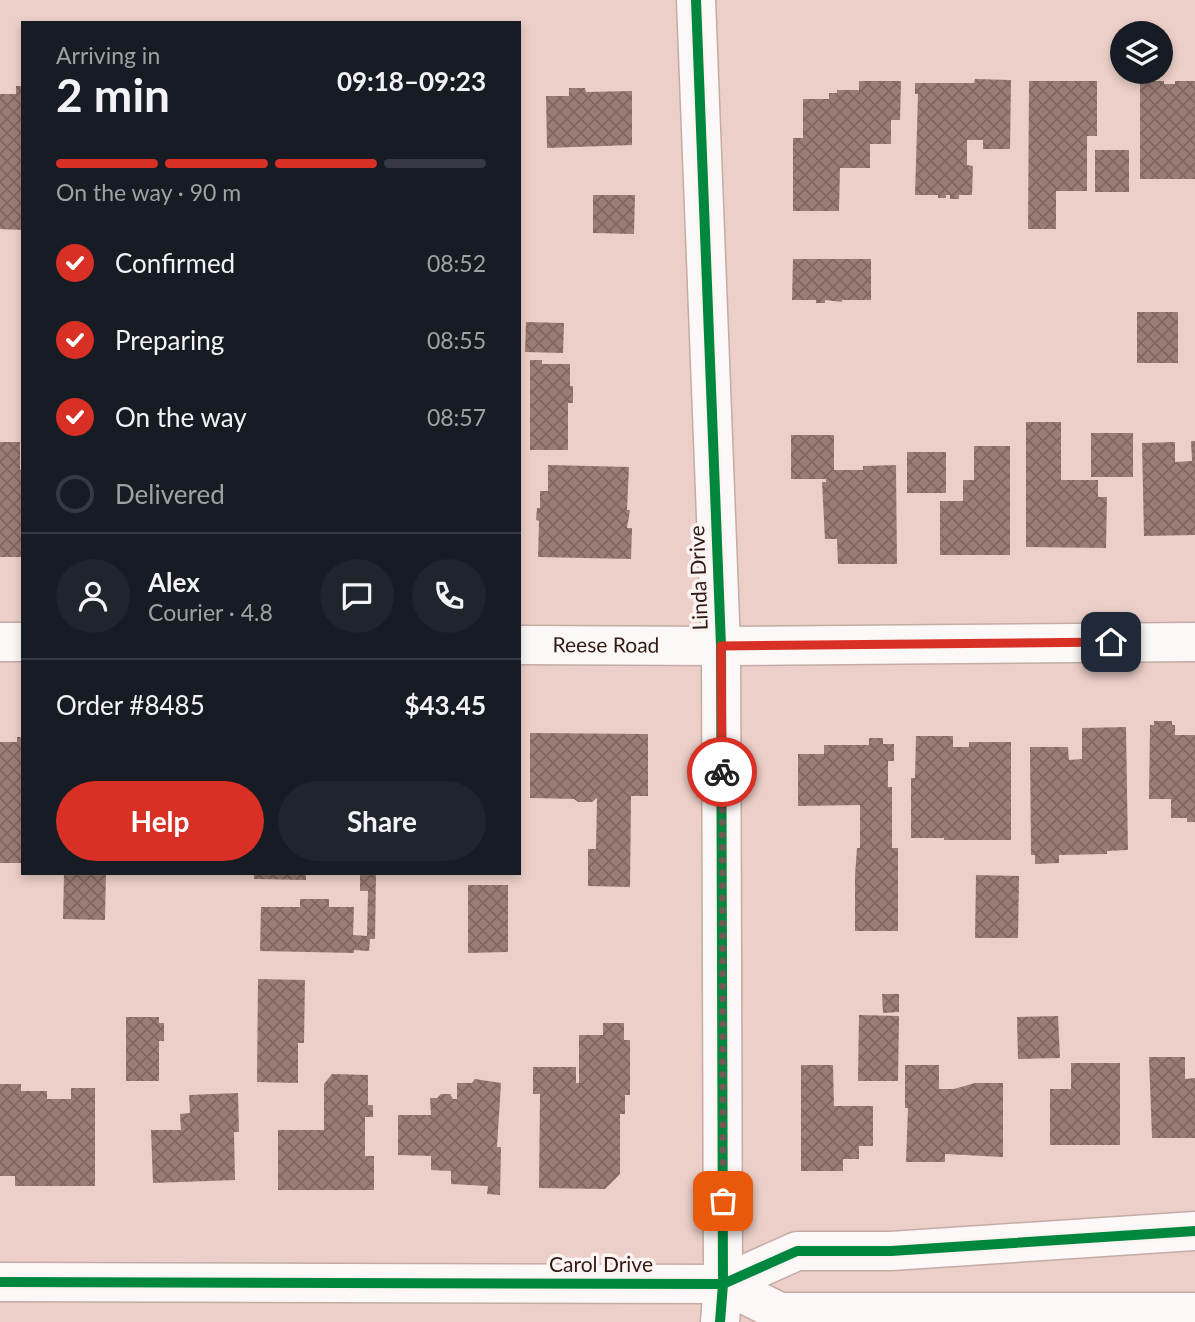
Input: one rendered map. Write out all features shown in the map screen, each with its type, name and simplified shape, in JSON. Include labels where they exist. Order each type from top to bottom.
[{"type":"street","name":"Linda Drive","points":[[696,0],[721,646],[723,1284],[720,1322]]},
{"type":"street","points":[[0,642],[21,642]]},
{"type":"street","name":"Reese Road","points":[[521,645],[1195,642]]},
{"type":"street","name":"Carol Drive","points":[[0,1282],[723,1284],[797,1251],[891,1251],[1195,1231]]},
{"type":"street","name":"Carol Drive","points":[[723,1284],[780,1312],[1195,1312]]},
{"type":"building","points":[[975,79],[1011,80],[1010,149],[983,149],[983,140],[967,140],[967,165],[973,166],[972,195],[959,195],[959,199],[950,199],[950,195],[938,198],[938,195],[915,195],[918,94],[915,94],[915,83],[974,83]]},
{"type":"building","points":[[859,81],[901,81],[900,120],[891,120],[891,144],[870,144],[870,168],[840,168],[839,211],[793,211],[793,138],[803,138],[803,99],[829,99],[829,93],[837,93],[837,90],[859,90]]},
{"type":"building","points":[[1029,81],[1097,81],[1097,136],[1087,136],[1087,191],[1056,191],[1056,229],[1028,229]]},
{"type":"building","points":[[1195,81],[1195,179],[1140,179],[1140,84]]},
{"type":"building","points":[[16,86],[21,86],[21,230],[0,229],[0,94],[16,94]]},
{"type":"building","points":[[569,88],[585,88],[586,92],[632,91],[632,145],[547,148],[546,96],[569,96]]},
{"type":"building","points":[[1095,150],[1129,150],[1129,192],[1095,192]]},
{"type":"building","points":[[593,195],[635,195],[634,234],[593,233]]},
{"type":"building","points":[[793,259],[871,259],[871,300],[825,300],[825,303],[816,303],[816,300],[792,300]]},
{"type":"building","points":[[1137,312],[1178,312],[1178,363],[1137,363]]},
{"type":"building","points":[[526,322],[564,323],[563,353],[525,352]]},
{"type":"building","points":[[530,360],[542,360],[542,364],[570,364],[573,403],[568,403],[568,450],[530,450]]},
{"type":"building","points":[[1026,422],[1061,422],[1061,480],[1098,480],[1098,497],[1107,497],[1106,548],[1026,547]]},
{"type":"building","points":[[1091,433],[1133,433],[1133,477],[1091,477]]},
{"type":"building","points":[[791,435],[834,435],[834,470],[863,470],[863,466],[896,465],[897,564],[838,564],[837,539],[825,539],[822,482],[826,482],[826,479],[791,479]]},
{"type":"building","points":[[1191,441],[1195,441],[1195,535],[1144,536],[1142,443],[1175,442],[1175,462],[1192,461]]},
{"type":"building","points":[[0,442],[20,442],[21,557],[0,557]]},
{"type":"building","points":[[974,446],[1010,446],[1010,555],[940,555],[940,501],[963,501],[963,480],[974,480]]},
{"type":"building","points":[[907,452],[946,452],[946,493],[907,493]]},
{"type":"building","points":[[548,465],[629,467],[627,510],[630,510],[627,528],[632,528],[631,559],[538,557],[537,508],[540,508],[540,491],[548,491]]},
{"type":"building","points":[[1154,721],[1172,721],[1175,735],[1195,735],[1195,822],[1187,822],[1187,818],[1171,818],[1171,799],[1149,799],[1150,725],[1154,725]]},
{"type":"building","points":[[1126,727],[1128,850],[1107,851],[1107,854],[1059,855],[1059,863],[1035,864],[1035,855],[1031,855],[1030,747],[1068,747],[1069,760],[1082,759],[1082,728]]},
{"type":"building","points":[[530,733],[648,734],[648,796],[631,796],[630,887],[588,886],[588,849],[596,849],[597,798],[592,802],[578,802],[574,799],[530,798]]},
{"type":"building","points":[[916,736],[953,736],[953,747],[969,747],[969,742],[1011,742],[1011,840],[911,838],[911,778],[915,778]]},
{"type":"building","points":[[17,737],[21,737],[21,863],[0,863],[0,742],[17,742]]},
{"type":"building","points":[[869,738],[883,738],[883,744],[894,744],[894,761],[888,761],[888,787],[892,787],[892,848],[898,848],[898,931],[855,931],[855,875],[857,848],[860,848],[860,805],[798,806],[798,754],[824,754],[824,745],[869,745]]},
{"type":"building","points":[[64,875],[106,875],[105,920],[63,919]]},
{"type":"building","points":[[254,875],[306,875],[306,880],[254,879]]},
{"type":"building","points":[[360,875],[376,875],[375,939],[370,939],[369,951],[260,951],[261,907],[300,907],[300,899],[329,899],[329,907],[354,907],[353,935],[367,936],[368,891],[360,891]]},
{"type":"building","points":[[976,875],[1019,876],[1018,938],[975,938]]},
{"type":"building","points":[[468,885],[508,885],[508,952],[468,953]]},
{"type":"building","points":[[258,979],[305,980],[304,1043],[298,1043],[298,1083],[257,1082]]},
{"type":"building","points":[[882,994],[899,994],[899,1012],[883,1013]]},
{"type":"building","points":[[859,1015],[899,1016],[898,1081],[858,1081]]},
{"type":"building","points":[[1058,1016],[1060,1058],[1018,1059],[1017,1017]]},
{"type":"building","points":[[126,1017],[159,1017],[159,1023],[164,1023],[164,1041],[159,1041],[159,1081],[126,1081]]},
{"type":"building","points":[[603,1023],[624,1023],[624,1040],[630,1040],[630,1095],[625,1095],[625,1114],[620,1114],[620,1174],[605,1189],[539,1188],[540,1094],[533,1094],[533,1067],[576,1067],[576,1083],[579,1083],[579,1035],[603,1035]]},
{"type":"building","points":[[1149,1057],[1185,1057],[1185,1079],[1195,1078],[1195,1138],[1152,1138]]},
{"type":"building","points":[[1071,1063],[1120,1063],[1120,1145],[1050,1145],[1050,1089],[1071,1089]]},
{"type":"building","points":[[801,1065],[833,1065],[834,1106],[873,1106],[873,1146],[859,1146],[859,1159],[843,1159],[843,1171],[801,1171]]},
{"type":"building","points":[[905,1065],[939,1065],[939,1089],[954,1089],[975,1083],[1003,1083],[1003,1157],[945,1154],[945,1162],[906,1162],[908,1108],[905,1108]]},
{"type":"building","points":[[332,1074],[368,1075],[368,1105],[373,1105],[373,1117],[365,1117],[365,1156],[374,1156],[374,1190],[278,1190],[278,1130],[324,1130],[324,1084]]},
{"type":"building","points":[[475,1079],[501,1083],[497,1147],[501,1147],[500,1195],[487,1194],[488,1186],[451,1184],[451,1171],[431,1170],[431,1156],[398,1155],[398,1115],[431,1115],[430,1098],[450,1094],[453,1099],[457,1099],[457,1083],[472,1083]]},
{"type":"building","points":[[0,1084],[21,1084],[21,1091],[47,1091],[47,1099],[71,1099],[71,1088],[95,1088],[95,1186],[15,1186],[15,1176],[0,1176]]},
{"type":"building","points":[[238,1093],[239,1132],[234,1132],[235,1180],[153,1183],[151,1130],[181,1130],[180,1114],[190,1113],[189,1095]]},
{"type":"cycle path","points":[[696,0],[721,646],[723,1284],[720,1322]]},
{"type":"cycle path","points":[[0,1282],[723,1284],[797,1251],[891,1251],[1195,1231]]},
{"type":"way so far","points":[[722,772],[723,1201]]},
{"type":"route","points":[[722,772],[721,646],[1111,642]]}]
